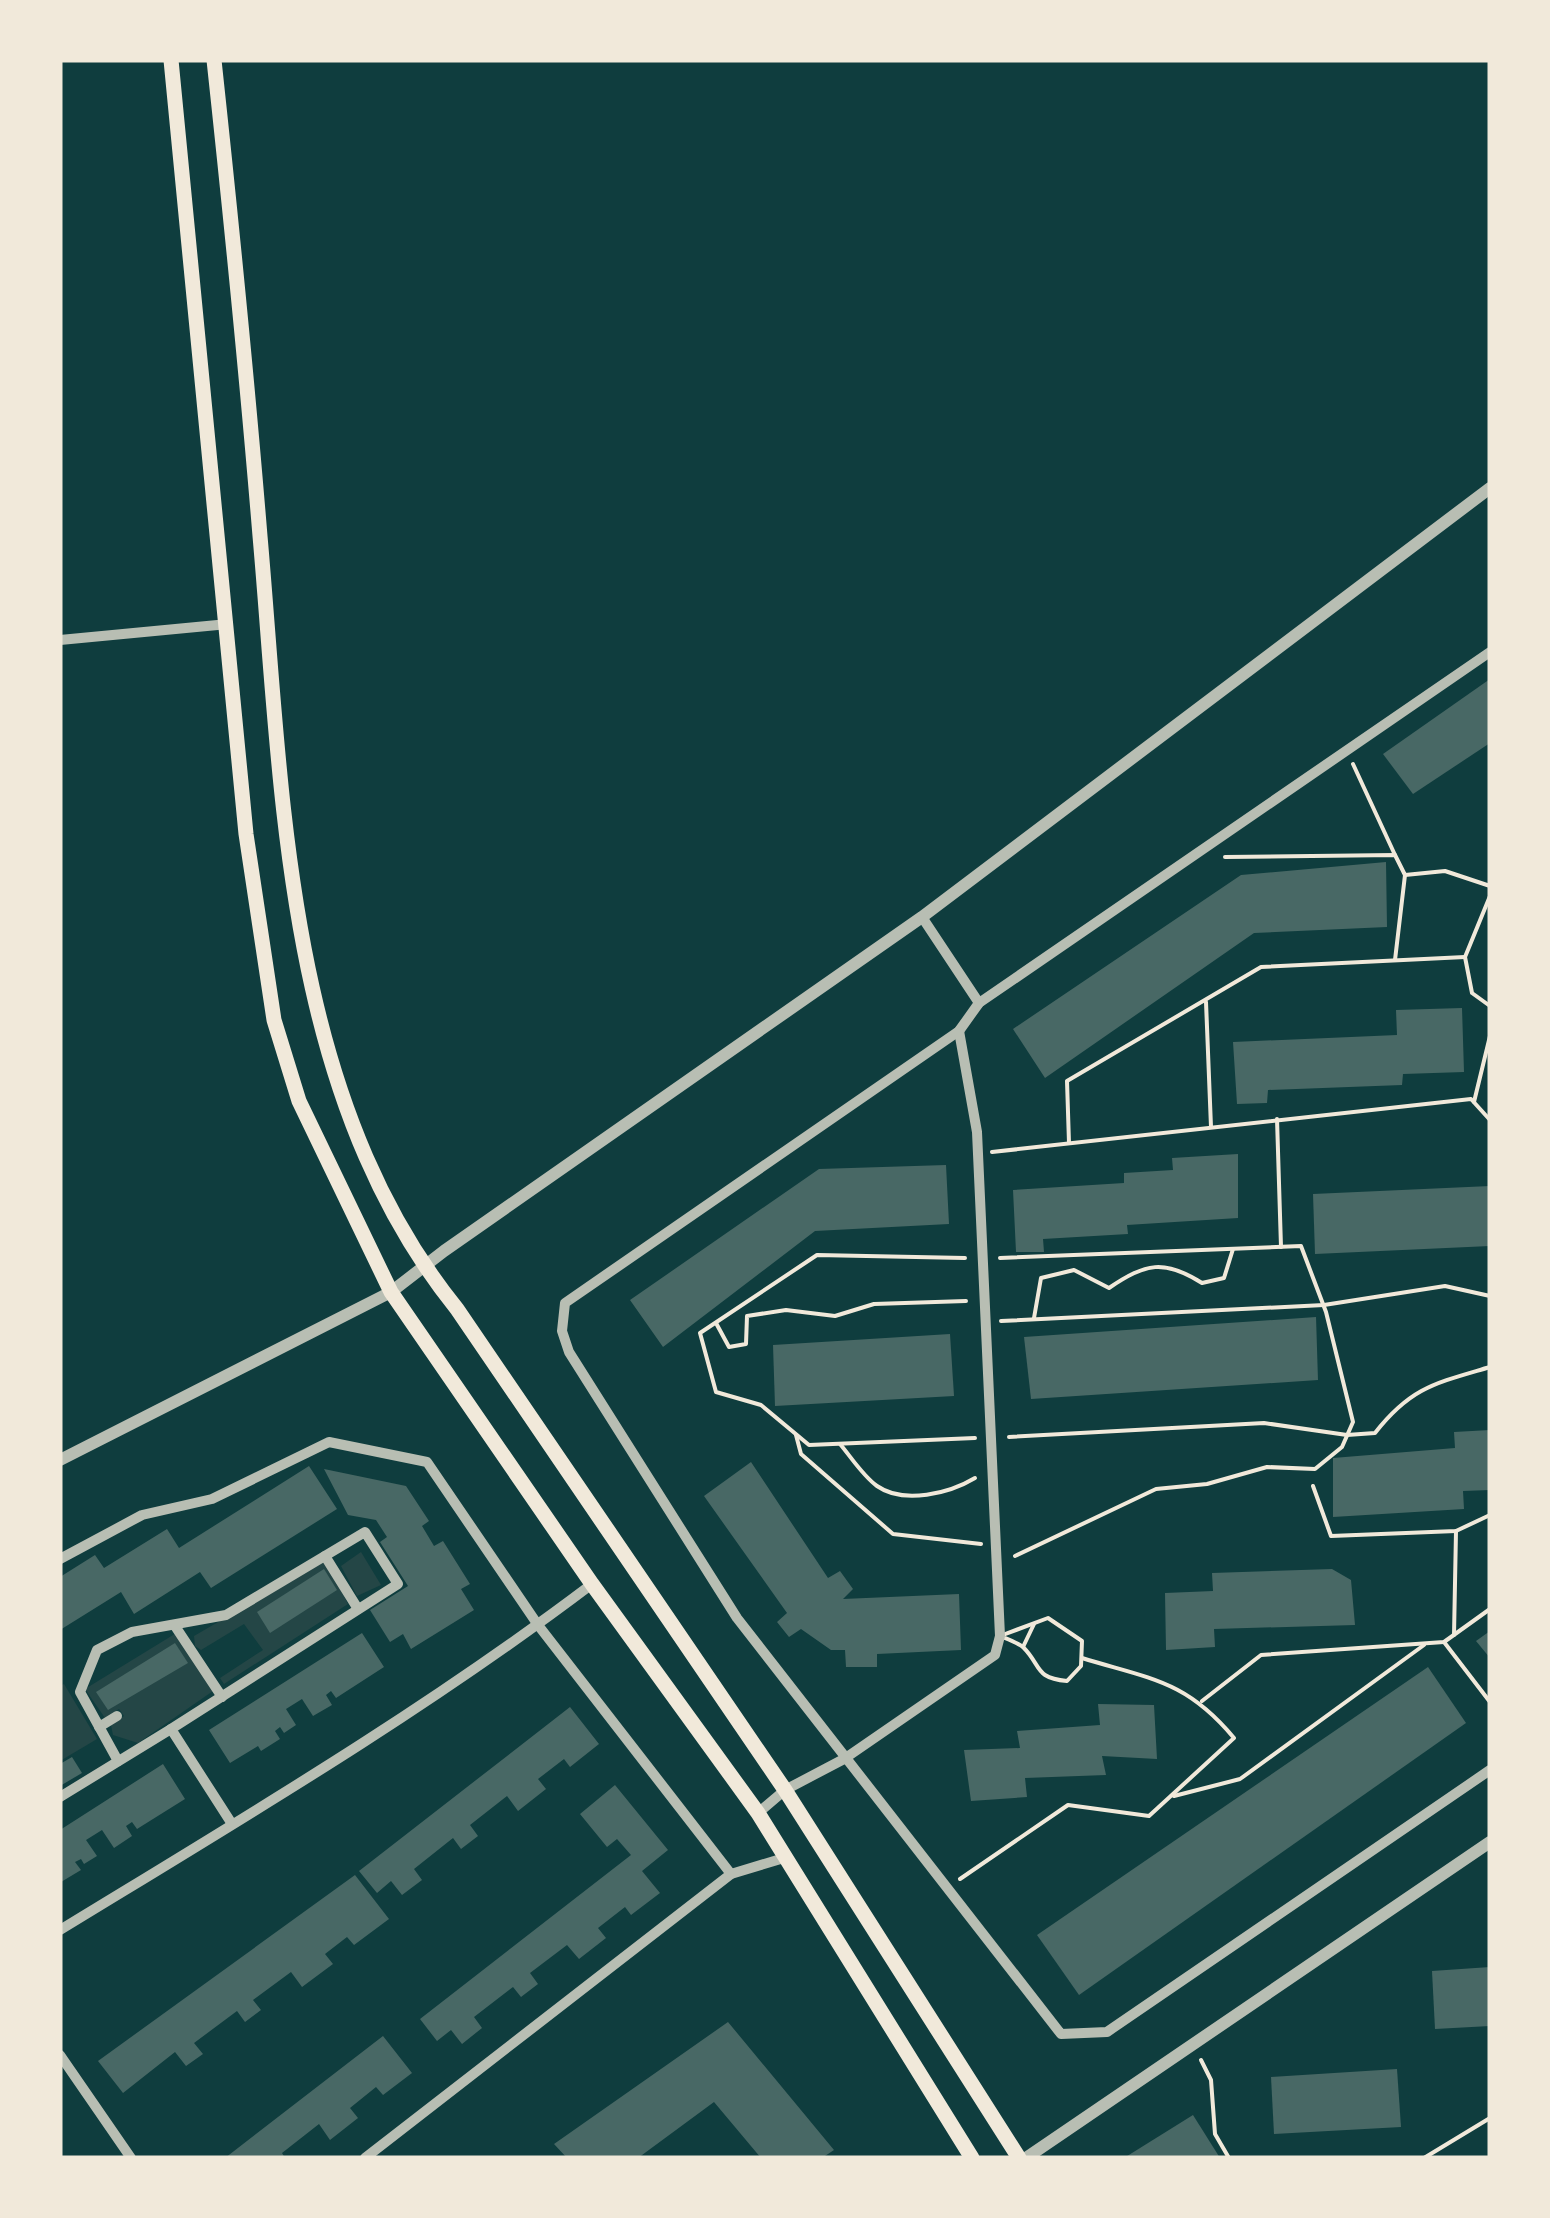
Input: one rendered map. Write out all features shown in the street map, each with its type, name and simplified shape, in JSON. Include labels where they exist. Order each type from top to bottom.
[{"type":"main road","points":[[171,60],[246,834],[274,1020],[299,1101],[391,1292],[592,1584],[758,1813],[972,2158]]},
{"type":"main road","points":[[214,60],[297,910],[325,1039],[344,1101],[385,1196],[425,1269],[458,1310],[785,1790],[1023,2158]]},
{"type":"street","points":[[60,1460],[391,1292],[425,1269],[444,1251],[922,917],[1490,488]]},
{"type":"street","points":[[60,640],[228,624]]},
{"type":"street","points":[[1490,652],[979,1003],[959,1031],[565,1302],[562,1331],[570,1352],[736,1618],[1061,2034],[1108,2032],[1490,1770]]},
{"type":"street","points":[[922,917],[979,1003]]},
{"type":"street","points":[[758,1813],[785,1790],[844,1759],[994,1655],[1000,1636],[978,1154],[959,1031]]},
{"type":"street","points":[[60,1558],[142,1515],[212,1499],[329,1442],[427,1462],[538,1625],[731,1874]]},
{"type":"street","points":[[60,1797],[171,1729],[398,1584],[364,1532],[226,1615],[132,1632],[97,1650],[80,1692],[118,1761]]},
{"type":"street","points":[[325,1556],[358,1609]]},
{"type":"street","points":[[60,1930],[232,1824],[538,1625],[592,1584]]},
{"type":"street","points":[[176,1626],[222,1696]]},
{"type":"street","points":[[99,1727],[118,1716]]},
{"type":"street","points":[[171,1729],[232,1824]]},
{"type":"street","points":[[1023,2158],[1490,1842]]},
{"type":"street","points":[[365,2158],[731,1874],[784,1858]]},
{"type":"street","points":[[60,2055],[130,2158]]},
{"type":"path","points":[[1346,750],[1405,875],[1395,960]]},
{"type":"path","points":[[1190,858],[1395,855]]},
{"type":"path","points":[[1405,875],[1445,871],[1490,886]]},
{"type":"path","points":[[1490,896],[1465,957],[1472,993],[1490,1006]]},
{"type":"path","points":[[1070,1143],[1067,1081],[1261,967],[1465,957]]},
{"type":"path","points":[[1206,1000],[1211,1127]]},
{"type":"path","points":[[1474,1102],[1490,1036]]},
{"type":"path","points":[[978,1154],[1471,1098],[1490,1120]]},
{"type":"path","points":[[1276,1119],[1282,1247]]},
{"type":"path","points":[[997,1564],[1156,1489],[1207,1484],[1267,1467],[1315,1470],[1342,1448],[1347,1435],[1353,1422],[1324,1305],[1301,1246],[984,1259],[817,1255],[700,1333],[716,1392],[761,1405],[809,1445],[1264,1423],[1347,1435],[1375,1433],[1398,1403],[1432,1385],[1490,1368]]},
{"type":"path","points":[[1034,1320],[1041,1278],[1074,1270],[1109,1288],[1136,1270],[1174,1266],[1202,1283],[1224,1278],[1233,1249]]},
{"type":"path","points":[[986,1322],[1324,1305],[1445,1286],[1490,1296]]},
{"type":"path","points":[[716,1323],[728,1347],[746,1344],[748,1316],[786,1310],[835,1316],[874,1304],[985,1300]]},
{"type":"path","points":[[795,1434],[801,1454],[894,1534],[996,1546]]},
{"type":"path","points":[[840,1444],[878,1488],[924,1496],[957,1488],[992,1468]]},
{"type":"path","points":[[1313,1486],[1331,1536],[1456,1531],[1490,1515]]},
{"type":"path","points":[[1454,1635],[1456,1531]]},
{"type":"path","points":[[1202,1701],[1261,1656],[1444,1642],[1490,1608]]},
{"type":"path","points":[[1048,1618],[1082,1641],[1082,1666],[1067,1681],[1050,1680],[1033,1666],[1023,1647],[1000,1636],[1048,1618]]},
{"type":"path","points":[[1023,1647],[1035,1623]]},
{"type":"path","points":[[1444,1642],[1490,1702]]},
{"type":"path","points":[[1170,1797],[1240,1779],[1426,1644]]},
{"type":"path","points":[[946,1888],[1068,1805],[1149,1816],[1234,1738],[1202,1701],[1179,1688],[1082,1658]]},
{"type":"path","points":[[1198,2056],[1209,2070],[1212,2118],[1229,2158]]},
{"type":"path","points":[[1424,2158],[1490,2118]]},
{"type":"shaded area","points":[[361,1552],[381,1585],[357,1596],[341,1566]]},
{"type":"shaded area","points":[[325,1560],[348,1604],[224,1684],[220,1678],[263,1650],[244,1624],[201,1650],[195,1646],[194,1636]]},
{"type":"shaded area","points":[[178,1632],[213,1691],[138,1743],[113,1735],[111,1725],[124,1716],[119,1709],[105,1718],[85,1689]]},
{"type":"shaded area","points":[[64,1684],[97,1739],[60,1761],[60,1686]]},
{"type":"building","points":[[1490,679],[1490,743],[1413,794],[1383,754]]},
{"type":"building","points":[[1386,862],[1387,927],[1254,933],[1045,1078],[1013,1029],[1241,875]]},
{"type":"building","points":[[1462,1008],[1464,1072],[1403,1074],[1402,1085],[1268,1090],[1267,1103],[1237,1104],[1233,1042],[1397,1035],[1396,1010]]},
{"type":"building","points":[[1238,1154],[1238,1218],[1127,1225],[1128,1234],[1043,1239],[1044,1252],[1016,1252],[1013,1190],[1124,1183],[1124,1173],[1173,1170],[1172,1158]]},
{"type":"building","points":[[946,1165],[949,1224],[815,1231],[663,1347],[630,1300],[819,1169]]},
{"type":"building","points":[[1490,1186],[1490,1246],[1315,1254],[1313,1194]]},
{"type":"building","points":[[1316,1317],[1318,1380],[1031,1399],[1024,1337]]},
{"type":"building","points":[[950,1334],[954,1396],[775,1406],[773,1345]]},
{"type":"building","points":[[1490,1430],[1490,1490],[1463,1491],[1464,1509],[1333,1517],[1333,1458],[1455,1448],[1454,1432]]},
{"type":"building","points":[[751,1462],[828,1578],[840,1571],[853,1589],[843,1599],[959,1594],[961,1650],[877,1654],[877,1667],[846,1667],[845,1650],[831,1650],[801,1629],[789,1637],[777,1622],[787,1613],[704,1496]]},
{"type":"building","points":[[309,1466],[337,1509],[211,1588],[200,1572],[134,1614],[121,1592],[60,1630],[60,1577],[95,1555],[104,1568],[167,1529],[179,1548]]},
{"type":"building","points":[[324,1469],[406,1486],[429,1521],[422,1526],[434,1546],[443,1541],[470,1584],[461,1589],[474,1610],[411,1649],[403,1634],[390,1642],[370,1610],[408,1586],[380,1542],[387,1537],[376,1520],[348,1515]]},
{"type":"building","points":[[324,1569],[337,1590],[270,1633],[257,1612]]},
{"type":"building","points":[[1332,1569],[1351,1580],[1355,1625],[1214,1629],[1215,1647],[1166,1650],[1165,1593],[1213,1591],[1212,1573]]},
{"type":"building","points":[[1490,1631],[1490,1658],[1476,1641]]},
{"type":"building","points":[[362,1633],[384,1667],[336,1698],[331,1691],[326,1695],[332,1705],[313,1716],[302,1699],[286,1709],[296,1725],[284,1733],[280,1727],[275,1731],[280,1739],[261,1751],[258,1746],[230,1763],[209,1730]]},
{"type":"building","points":[[175,1643],[188,1663],[108,1710],[96,1692]]},
{"type":"building","points":[[1428,1667],[1466,1723],[1079,1995],[1037,1935]]},
{"type":"building","points":[[1098,1704],[1154,1705],[1157,1759],[1102,1756],[1106,1775],[1025,1778],[1027,1797],[971,1801],[964,1750],[1020,1748],[1017,1731],[1100,1725]]},
{"type":"building","points":[[570,1707],[599,1744],[570,1767],[564,1759],[538,1779],[546,1789],[518,1811],[507,1796],[470,1825],[478,1836],[461,1849],[453,1838],[414,1869],[422,1880],[402,1895],[391,1881],[377,1893],[359,1871]]},
{"type":"building","points":[[72,1757],[82,1773],[60,1786],[60,1764]]},
{"type":"building","points":[[163,1764],[185,1799],[137,1829],[132,1822],[126,1826],[132,1836],[114,1848],[102,1830],[86,1840],[97,1856],[84,1864],[81,1859],[75,1862],[81,1870],[61,1882],[60,1830]]},
{"type":"building","points":[[615,1785],[668,1850],[642,1871],[660,1893],[631,1915],[625,1907],[598,1928],[606,1938],[579,1959],[567,1945],[530,1973],[538,1984],[521,1997],[513,1987],[474,2017],[482,2028],[462,2044],[451,2030],[437,2041],[420,2019],[631,1855],[617,1839],[607,1847],[580,1814]]},
{"type":"building","points":[[355,1875],[389,1919],[354,1945],[347,1937],[325,1954],[333,1964],[302,1987],[291,1972],[253,2000],[261,2010],[245,2022],[237,2011],[194,2043],[203,2054],[186,2066],[175,2052],[123,2093],[98,2061]]},
{"type":"building","points":[[1490,1967],[1490,2026],[1435,2029],[1432,1971]]},
{"type":"building","points":[[728,2022],[834,2150],[822,2158],[761,2158],[714,2102],[638,2158],[567,2158],[554,2144]]},
{"type":"building","points":[[383,2036],[412,2073],[383,2095],[376,2087],[350,2108],[358,2118],[330,2140],[319,2124],[282,2153],[285,2158],[225,2158]]},
{"type":"building","points":[[1397,2069],[1401,2127],[1274,2134],[1271,2077]]},
{"type":"building","points":[[1193,2115],[1220,2158],[1124,2158]]}]
